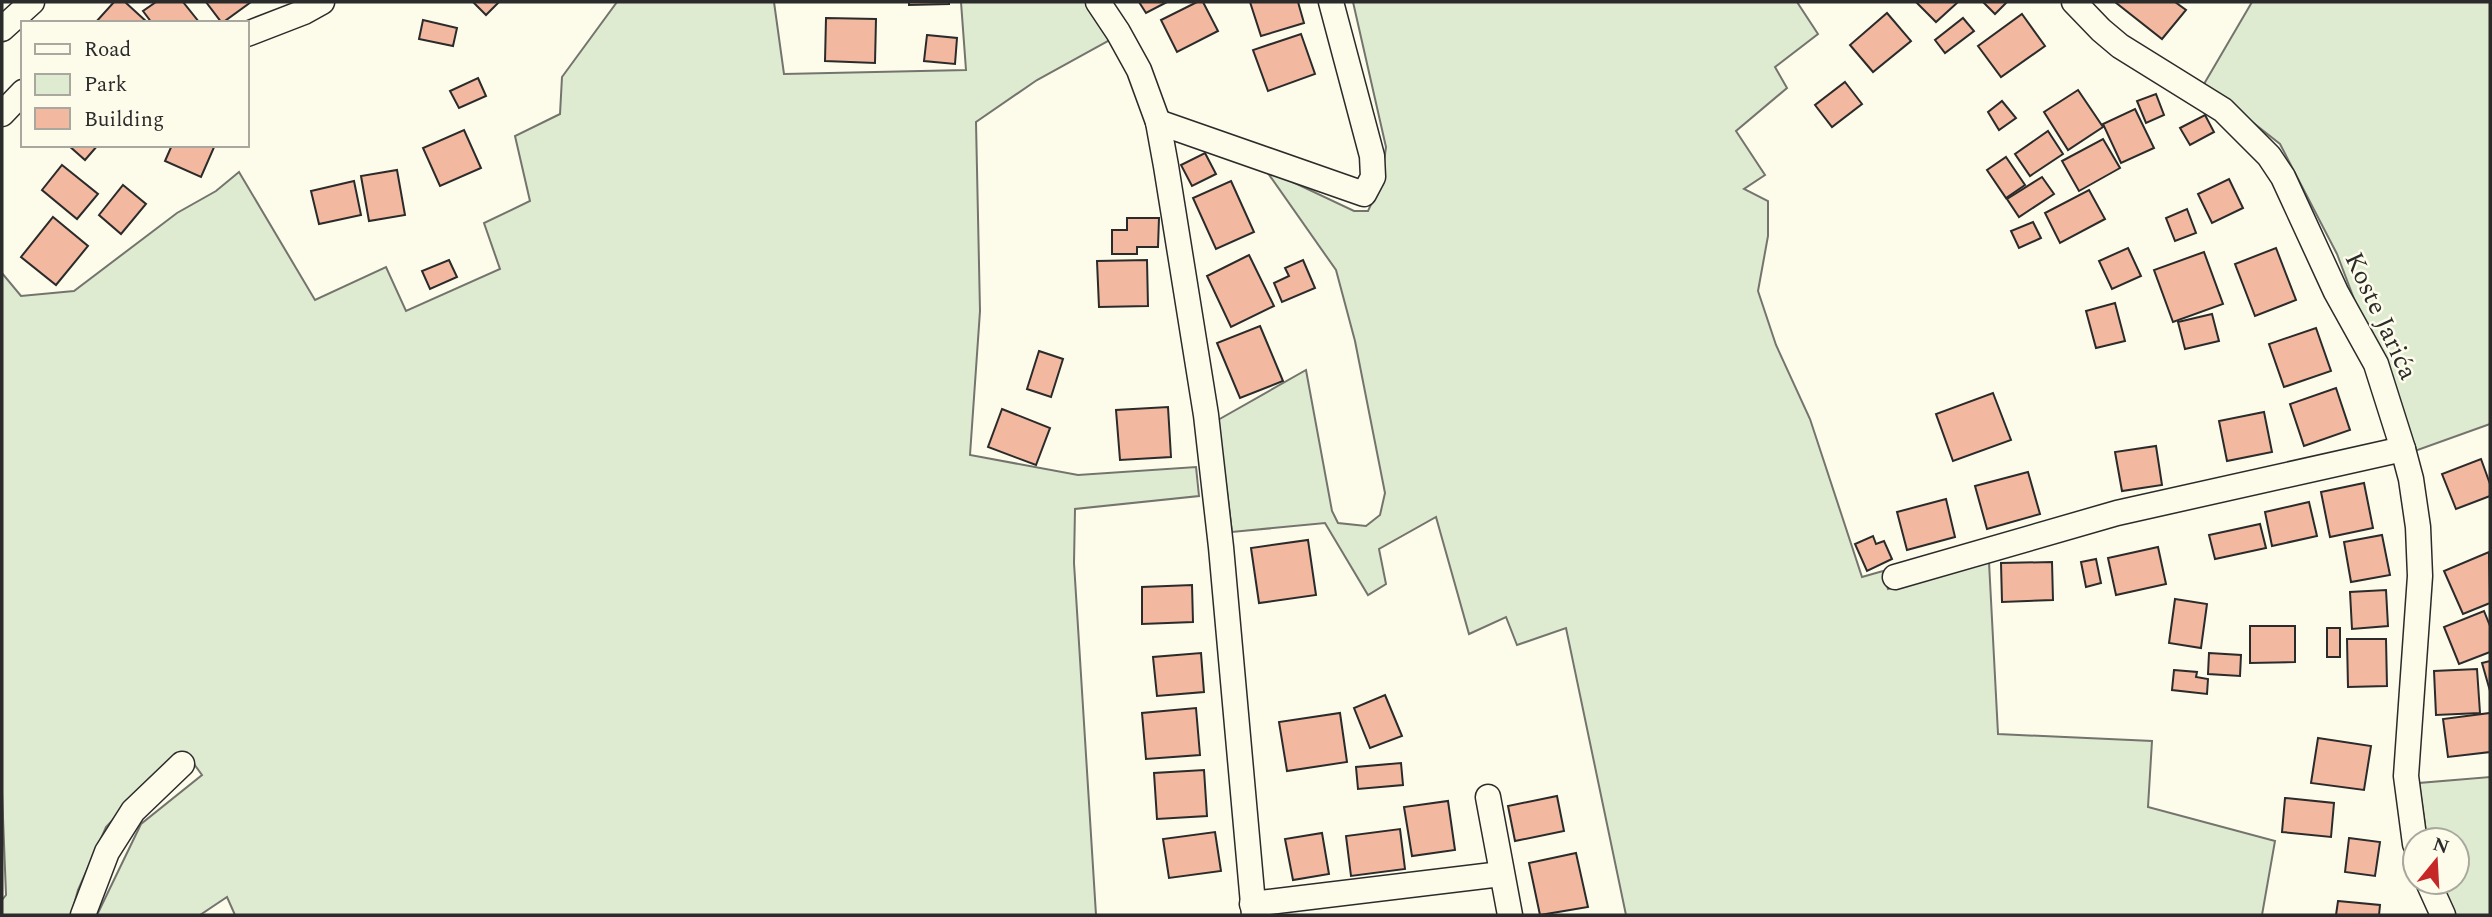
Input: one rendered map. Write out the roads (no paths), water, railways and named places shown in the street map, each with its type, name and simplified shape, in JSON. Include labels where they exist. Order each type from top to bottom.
[{"type":"street","points":[[2,29],[32,2]]},
{"type":"street","points":[[248,34],[304,12],[322,2]]},
{"type":"street","points":[[1098,2],[1139,70],[1158,122],[1206,415],[1221,547],[1253,910],[1501,874]]},
{"type":"street","points":[[1158,122],[1364,194],[1374,177],[1372,156],[1331,2]]},
{"type":"street","name":"Koste Jarića","points":[[2074,2],[2120,46],[2223,110],[2269,156],[2283,177],[2336,292],[2376,364],[2411,479],[2418,527],[2420,576],[2406,776],[2412,826]]},
{"type":"street","points":[[2,114],[21,94]]},
{"type":"street","points":[[1895,577],[2117,513],[2403,449]]},
{"type":"street","points":[[83,915],[107,852],[133,811],[182,764]]},
{"type":"street","points":[[1488,797],[1510,915]]},
{"type":"street","points":[[2434,896],[2443,915]]}]
